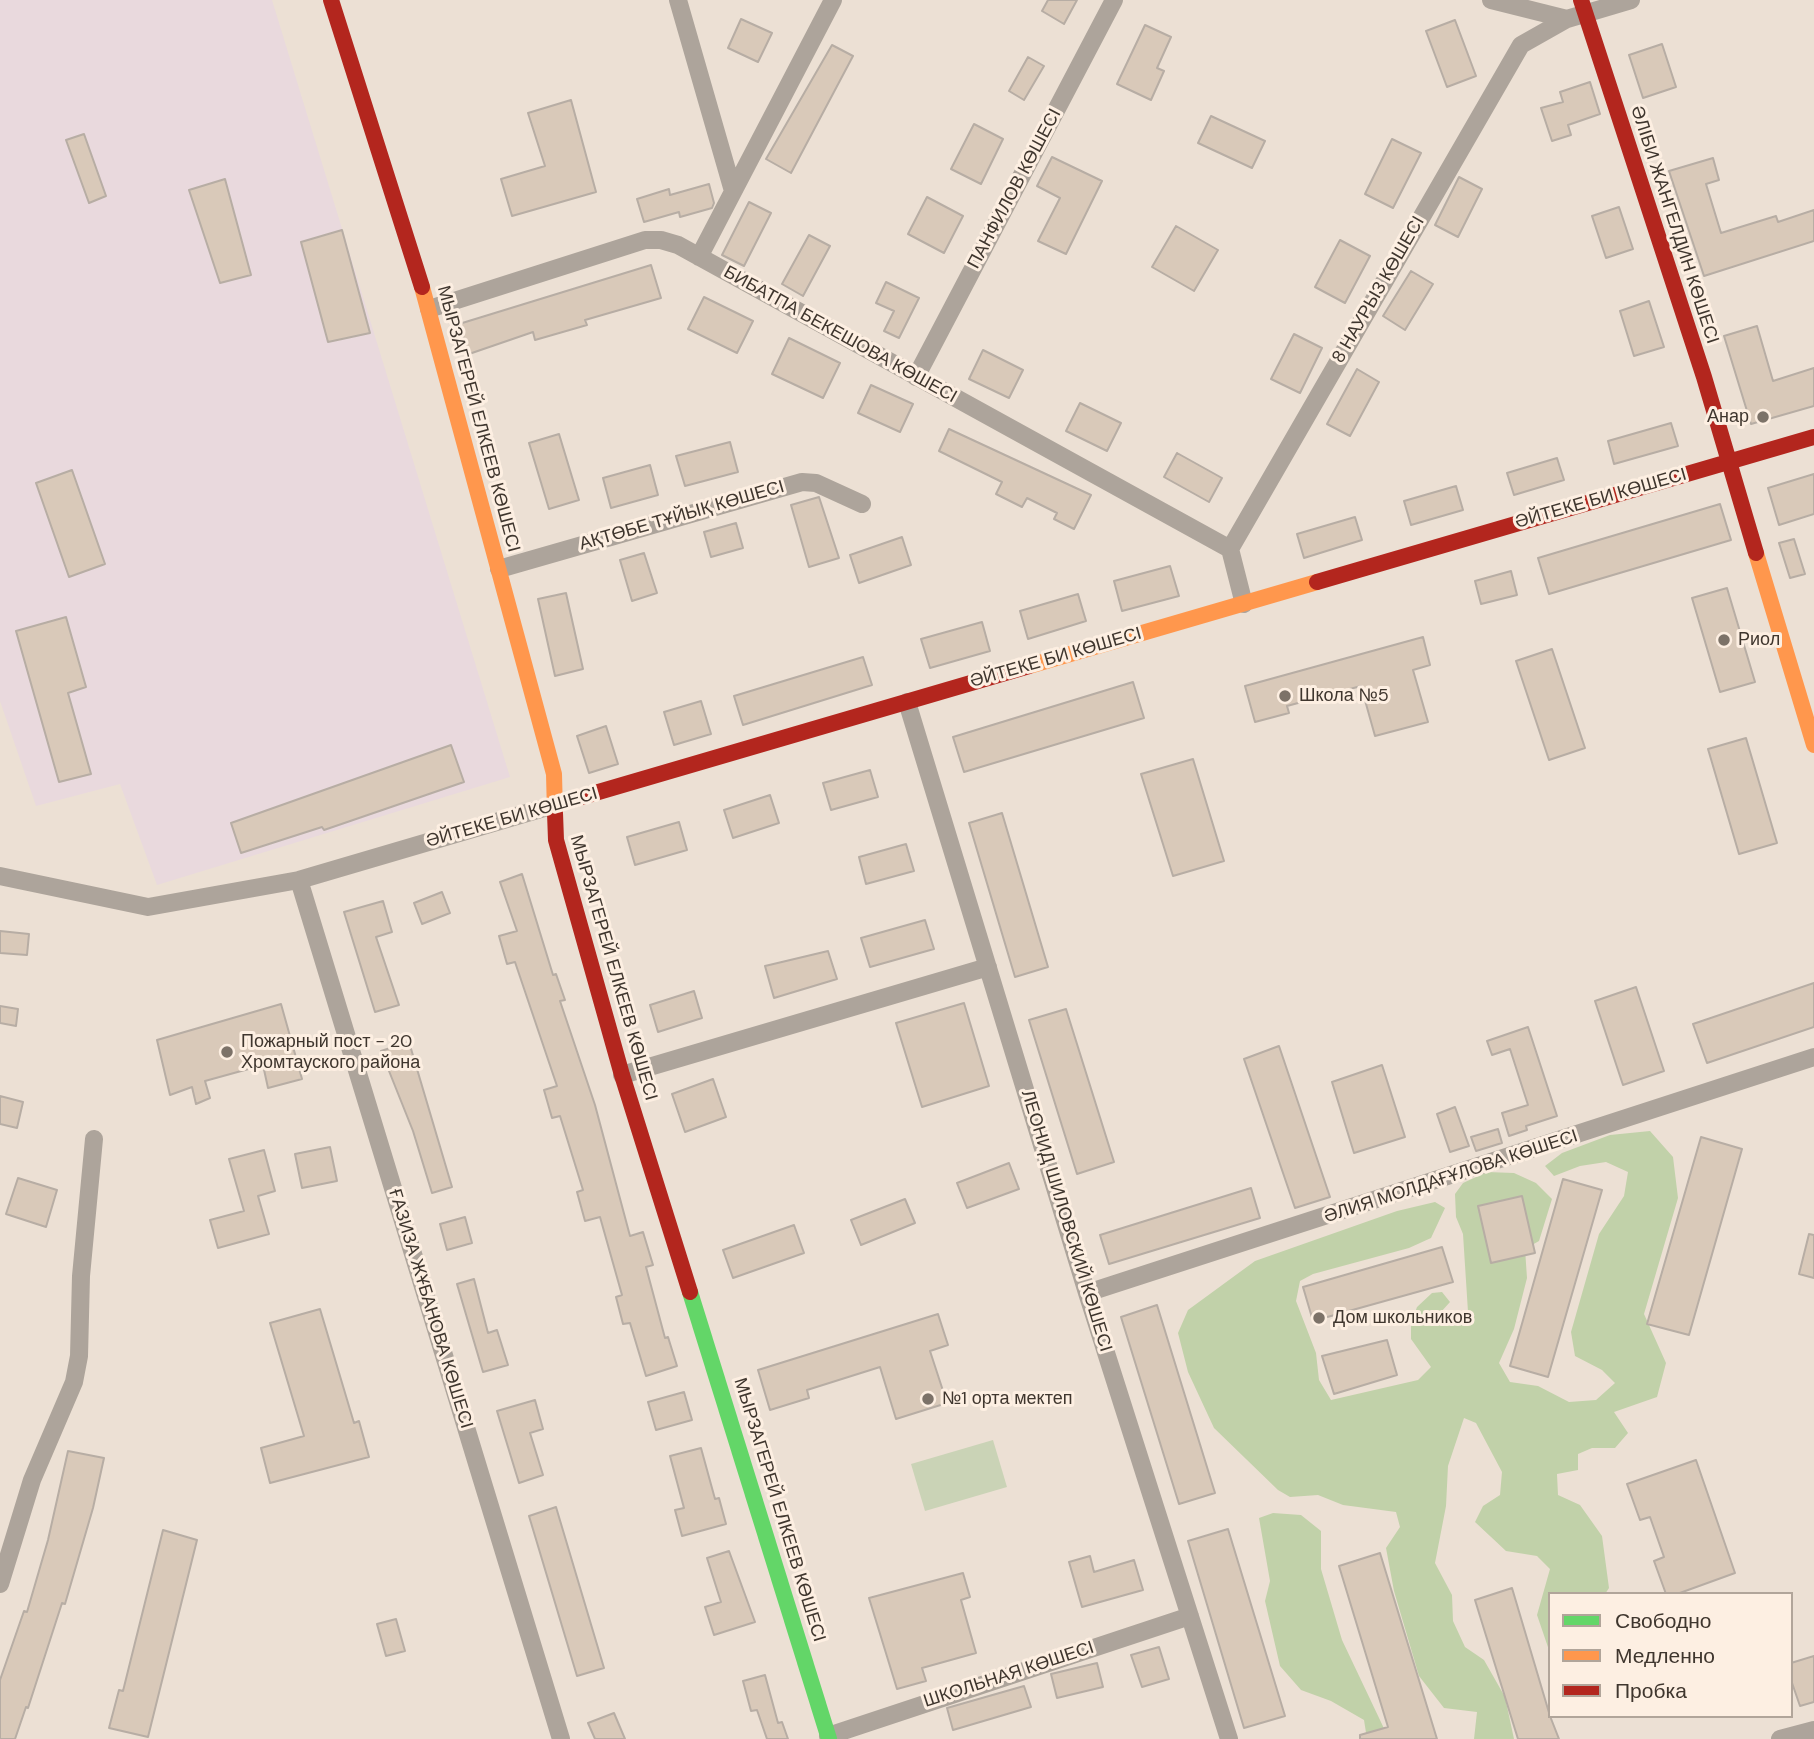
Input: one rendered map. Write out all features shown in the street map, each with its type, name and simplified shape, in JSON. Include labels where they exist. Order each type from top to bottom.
[{"type":"street","name":"МЫРЗАГЕРЕЙ ЕЛКЕЕВ КӨШЕСІ","points":[[331,0],[429,309],[554,774],[555,840],[622,1075],[829,1737]]},
{"type":"street","points":[[678,0],[733,191]]},
{"type":"street","points":[[699,257],[833,0]]},
{"type":"street","name":"ПАНФИЛОВ КӨШЕСІ","points":[[916,377],[1114,0]]},
{"type":"street","points":[[1491,0],[1567,19]]},
{"type":"street","name":"8 НАУРЫЗ КӨШЕСІ","points":[[1230,549],[1521,45],[1583,7],[1632,0]]},
{"type":"street","name":"ӘЛІБИ ЖАНГЕЛДИН КӨШЕСІ","points":[[1583,7],[1730,462],[1811,727],[1814,745]]},
{"type":"street","name":"БИБАТПА БЕКЕШОВА КӨШЕСІ","points":[[429,309],[645,240],[669,242],[1230,549]]},
{"type":"street","name":"ӘЙТЕКЕ БИ КӨШЕСІ","points":[[0,876],[148,907],[299,880],[1814,437]]},
{"type":"street","name":"АҚТӨБЕ ТҰЙЫҚ КӨШЕСІ","points":[[499,569],[802,482],[816,483],[862,503]]},
{"type":"street","points":[[1230,549],[1244,604]]},
{"type":"street","name":"ЛЕОНИД ШИЛОВСКИЙ КӨШЕСІ","points":[[907,702],[1087,1293],[1229,1739]]},
{"type":"street","name":"ҒАЗИЗА ЖҰБАНОВА КӨШЕСІ","points":[[299,880],[561,1739]]},
{"type":"street","points":[[622,1075],[988,967]]},
{"type":"street","name":"ӘЛИЯ МОЛДАҒҰЛОВА КӨШЕСІ","points":[[1087,1293],[1814,1057]]},
{"type":"street","points":[[0,1584],[32,1480],[74,1382],[79,1356],[81,1276],[93,1139]]},
{"type":"street","name":"ШКОЛЬНАЯ КӨШЕСІ","points":[[829,1737],[1190,1616]]},
{"type":"street","points":[[1780,1739],[1814,1730]]},
{"type":"shaded area","points":[[0,0],[272,0],[510,777],[157,885],[120,784],[36,806],[0,701]]},
{"type":"green space","points":[[1650,1131],[1673,1157],[1678,1198],[1644,1314],[1666,1363],[1657,1397],[1614,1412],[1628,1433],[1615,1448],[1592,1448],[1578,1454],[1578,1470],[1557,1474],[1558,1495],[1580,1505],[1602,1536],[1609,1588],[1606,1592],[1548,1592],[1548,1647],[1537,1615],[1550,1569],[1537,1556],[1506,1551],[1475,1522],[1483,1506],[1500,1495],[1502,1472],[1476,1423],[1464,1418],[1448,1466],[1446,1506],[1435,1563],[1452,1595],[1453,1621],[1465,1647],[1484,1660],[1505,1697],[1514,1739],[1474,1739],[1477,1712],[1444,1708],[1419,1676],[1394,1591],[1386,1548],[1400,1527],[1396,1512],[1343,1505],[1318,1495],[1290,1497],[1278,1490],[1214,1428],[1188,1372],[1178,1333],[1188,1310],[1255,1261],[1397,1211],[1435,1202],[1445,1208],[1431,1238],[1409,1248],[1313,1274],[1300,1281],[1296,1301],[1316,1353],[1319,1380],[1331,1400],[1418,1380],[1431,1367],[1411,1339],[1411,1324],[1417,1307],[1432,1293],[1442,1292],[1450,1302],[1441,1312],[1446,1323],[1456,1324],[1468,1312],[1463,1234],[1456,1217],[1455,1194],[1463,1183],[1487,1172],[1514,1173],[1536,1183],[1552,1199],[1539,1241],[1525,1249],[1527,1278],[1514,1329],[1499,1363],[1510,1382],[1538,1386],[1569,1402],[1596,1400],[1615,1383],[1602,1370],[1575,1356],[1571,1332],[1599,1234],[1624,1196],[1628,1172],[1606,1162],[1580,1166],[1554,1176],[1545,1166],[1562,1153],[1610,1135]]},
{"type":"green space","points":[[993,1440],[1007,1487],[925,1511],[911,1464]]},
{"type":"green space","points":[[1273,1513],[1301,1515],[1321,1531],[1321,1569],[1342,1640],[1389,1739],[1367,1739],[1364,1720],[1331,1701],[1301,1690],[1280,1666],[1265,1601],[1270,1581],[1259,1518]]},
{"type":"building","points":[[1048,0],[1077,0],[1064,24],[1042,11]]},
{"type":"building","points":[[741,19],[772,33],[758,62],[728,48]]},
{"type":"building","points":[[1455,20],[1476,76],[1447,87],[1426,31]]},
{"type":"building","points":[[1145,25],[1171,37],[1157,68],[1164,71],[1151,100],[1117,84]]},
{"type":"building","points":[[1662,44],[1676,87],[1643,98],[1629,55]]},
{"type":"building","points":[[832,45],[853,56],[791,173],[766,159]]},
{"type":"building","points":[[1028,57],[1044,66],[1024,100],[1009,91]]},
{"type":"building","points":[[1590,82],[1600,114],[1568,125],[1571,135],[1552,141],[1541,108],[1563,102],[1560,92]]},
{"type":"building","points":[[571,100],[596,192],[512,216],[501,179],[545,166],[528,113]]},
{"type":"building","points":[[1211,116],[1265,141],[1252,168],[1198,143]]},
{"type":"building","points":[[974,124],[1003,139],[981,184],[951,169]]},
{"type":"building","points":[[84,134],[106,196],[89,203],[66,140]]},
{"type":"building","points":[[1392,139],[1421,153],[1393,208],[1365,194]]},
{"type":"building","points":[[1052,157],[1102,181],[1066,254],[1038,241],[1060,198],[1037,186]]},
{"type":"building","points":[[1713,158],[1719,180],[1706,184],[1721,233],[1776,216],[1778,222],[1814,210],[1814,241],[1704,276],[1669,171]]},
{"type":"building","points":[[1459,177],[1482,189],[1458,237],[1435,225]]},
{"type":"building","points":[[225,179],[251,275],[220,283],[189,190]]},
{"type":"building","points":[[709,184],[714,203],[712,208],[680,217],[679,212],[644,222],[637,199],[669,189],[670,195]]},
{"type":"building","points":[[927,197],[963,216],[944,253],[908,234]]},
{"type":"building","points":[[749,202],[771,213],[744,266],[722,255]]},
{"type":"building","points":[[1619,207],[1633,249],[1606,258],[1592,216]]},
{"type":"building","points":[[1176,226],[1218,250],[1194,291],[1152,267]]},
{"type":"building","points":[[342,230],[370,333],[328,342],[301,242]]},
{"type":"building","points":[[809,235],[830,246],[803,296],[782,284]]},
{"type":"building","points":[[1340,240],[1370,256],[1345,303],[1315,287]]},
{"type":"building","points":[[651,265],[661,298],[585,320],[587,325],[535,340],[533,332],[469,354],[459,324]]},
{"type":"building","points":[[1411,271],[1433,284],[1405,330],[1383,316]]},
{"type":"building","points":[[886,282],[919,298],[899,338],[884,331],[894,311],[876,303]]},
{"type":"building","points":[[704,297],[753,321],[737,353],[688,329]]},
{"type":"building","points":[[1649,301],[1664,347],[1634,356],[1620,311]]},
{"type":"building","points":[[1757,326],[1773,381],[1814,368],[1814,406],[1751,424],[1724,336]]},
{"type":"building","points":[[1294,334],[1322,348],[1300,393],[1271,379]]},
{"type":"building","points":[[789,338],[840,363],[823,398],[772,374]]},
{"type":"building","points":[[983,350],[1023,370],[1009,398],[969,379]]},
{"type":"building","points":[[1357,369],[1379,382],[1350,436],[1327,424]]},
{"type":"building","points":[[871,385],[913,404],[900,432],[858,413]]},
{"type":"building","points":[[1080,403],[1121,423],[1107,451],[1066,431]]},
{"type":"building","points":[[1671,423],[1678,446],[1614,464],[1608,441]]},
{"type":"building","points":[[949,429],[1091,495],[1074,529],[1054,519],[1057,513],[1027,498],[1022,507],[996,494],[1002,482],[939,451]]},
{"type":"building","points":[[559,434],[579,500],[549,509],[529,443]]},
{"type":"building","points":[[730,442],[738,472],[685,486],[676,456]]},
{"type":"building","points":[[1177,453],[1222,478],[1209,502],[1164,477]]},
{"type":"building","points":[[1557,458],[1564,480],[1514,495],[1507,473]]},
{"type":"building","points":[[650,465],[658,495],[611,508],[603,478]]},
{"type":"building","points":[[72,470],[105,564],[69,577],[36,483]]},
{"type":"building","points":[[1814,474],[1814,514],[1779,525],[1768,488]]},
{"type":"building","points":[[1456,486],[1463,510],[1411,525],[1404,501]]},
{"type":"building","points":[[819,497],[839,558],[809,567],[791,505]]},
{"type":"building","points":[[1720,504],[1731,540],[1549,594],[1538,558]]},
{"type":"building","points":[[1355,517],[1362,540],[1304,558],[1297,534]]},
{"type":"building","points":[[736,523],[743,548],[711,557],[704,532]]},
{"type":"building","points":[[902,537],[911,565],[859,583],[850,555]]},
{"type":"building","points":[[1794,539],[1805,574],[1790,578],[1779,543]]},
{"type":"building","points":[[644,553],[657,593],[632,601],[620,560]]},
{"type":"building","points":[[1170,566],[1179,596],[1122,611],[1114,581]]},
{"type":"building","points":[[1511,571],[1517,595],[1481,604],[1475,581]]},
{"type":"building","name":"Риол","points":[[1727,588],[1755,682],[1720,692],[1692,598]]},
{"type":"building","points":[[566,593],[583,669],[555,676],[538,599]]},
{"type":"building","points":[[1078,594],[1086,621],[1028,639],[1020,611]]},
{"type":"building","points":[[66,617],[86,687],[68,693],[91,774],[59,782],[16,631]]},
{"type":"building","points":[[982,622],[990,651],[930,668],[921,639]]},
{"type":"building","name":"Школа №5","points":[[1423,637],[1430,665],[1413,670],[1428,722],[1375,736],[1361,686],[1287,706],[1289,713],[1255,722],[1245,686]]},
{"type":"building","points":[[1552,649],[1585,748],[1549,760],[1516,661]]},
{"type":"building","points":[[863,657],[872,685],[743,725],[734,696]]},
{"type":"building","points":[[1133,682],[1144,718],[964,772],[953,737]]},
{"type":"building","points":[[701,701],[711,734],[674,745],[664,712]]},
{"type":"building","points":[[606,726],[618,764],[589,773],[577,736]]},
{"type":"building","points":[[1746,738],[1777,843],[1739,854],[1708,749]]},
{"type":"building","points":[[451,745],[464,782],[324,830],[322,827],[241,853],[231,823]]},
{"type":"building","points":[[1193,759],[1224,861],[1173,876],[1141,774]]},
{"type":"building","points":[[870,770],[878,797],[831,810],[823,783]]},
{"type":"building","points":[[770,795],[779,823],[733,838],[724,810]]},
{"type":"building","points":[[1002,813],[1048,967],[1015,977],[969,823]]},
{"type":"building","points":[[679,822],[687,850],[635,865],[627,837]]},
{"type":"building","points":[[906,844],[914,871],[866,884],[859,857]]},
{"type":"building","points":[[522,874],[553,975],[556,974],[565,1000],[560,1001],[595,1105],[630,1236],[643,1232],[653,1265],[646,1267],[665,1338],[668,1337],[677,1366],[646,1376],[630,1323],[623,1324],[616,1297],[622,1295],[600,1217],[585,1221],[577,1192],[583,1190],[560,1116],[552,1118],[544,1090],[557,1086],[515,962],[507,964],[499,936],[517,931],[500,882]]},
{"type":"building","points":[[442,892],[450,913],[422,924],[414,903]]},
{"type":"building","points":[[383,901],[392,932],[376,937],[399,1005],[375,1012],[344,912]]},
{"type":"building","points":[[925,920],[934,949],[870,967],[861,938]]},
{"type":"building","points":[[0,931],[29,934],[27,955],[0,953]]},
{"type":"building","points":[[828,951],[837,979],[774,998],[765,966]]},
{"type":"building","points":[[1814,983],[1814,1027],[1707,1063],[1693,1024]]},
{"type":"building","points":[[1636,987],[1664,1071],[1623,1085],[1595,1001]]},
{"type":"building","points":[[694,991],[702,1018],[658,1032],[650,1005]]},
{"type":"building","points":[[964,1003],[989,1086],[922,1107],[896,1023]]},
{"type":"building","name":"Пожарный пост - 20 Хромтауского района","points":[[281,1004],[302,1079],[268,1088],[263,1065],[205,1081],[210,1098],[196,1104],[192,1087],[170,1095],[157,1040]]},
{"type":"building","points":[[0,1006],[18,1009],[16,1026],[0,1023]]},
{"type":"building","points":[[1066,1009],[1114,1162],[1077,1174],[1029,1020]]},
{"type":"building","points":[[1528,1027],[1557,1116],[1526,1126],[1527,1130],[1509,1136],[1502,1113],[1528,1105],[1510,1049],[1492,1055],[1487,1041]]},
{"type":"building","points":[[409,1042],[452,1187],[432,1193],[413,1131],[381,1051]]},
{"type":"building","points":[[1279,1046],[1330,1197],[1295,1208],[1244,1059]]},
{"type":"building","points":[[1382,1065],[1405,1137],[1354,1153],[1332,1082]]},
{"type":"building","points":[[713,1079],[726,1117],[685,1132],[672,1094]]},
{"type":"building","points":[[0,1096],[23,1102],[17,1128],[0,1124]]},
{"type":"building","points":[[1455,1107],[1469,1146],[1450,1152],[1437,1114]]},
{"type":"building","points":[[1498,1129],[1502,1143],[1476,1151],[1471,1137]]},
{"type":"building","points":[[1701,1137],[1742,1149],[1689,1335],[1647,1324]]},
{"type":"building","points":[[330,1147],[337,1181],[302,1188],[295,1154]]},
{"type":"building","points":[[264,1150],[275,1191],[258,1196],[269,1234],[218,1248],[210,1220],[244,1211],[229,1159]]},
{"type":"building","points":[[1009,1163],[1019,1189],[967,1208],[957,1183]]},
{"type":"building","points":[[18,1178],[57,1190],[46,1227],[6,1214]]},
{"type":"building","points":[[1563,1179],[1602,1190],[1548,1377],[1510,1366]]},
{"type":"building","points":[[1251,1188],[1260,1218],[1109,1264],[1100,1235]]},
{"type":"building","points":[[1522,1196],[1535,1253],[1491,1263],[1478,1206]]},
{"type":"building","points":[[905,1199],[915,1223],[861,1245],[851,1220]]},
{"type":"building","points":[[465,1217],[472,1243],[447,1250],[440,1224]]},
{"type":"building","points":[[794,1225],[804,1253],[733,1278],[723,1250]]},
{"type":"building","points":[[1809,1234],[1814,1235],[1814,1278],[1799,1274]]},
{"type":"building","name":"Дом школьников","points":[[1442,1247],[1453,1282],[1313,1321],[1303,1287]]},
{"type":"building","points":[[474,1279],[488,1333],[497,1330],[508,1365],[483,1372],[457,1284]]},
{"type":"building","points":[[1157,1305],[1215,1493],[1179,1504],[1121,1317]]},
{"type":"building","points":[[320,1309],[354,1423],[359,1421],[369,1457],[270,1483],[261,1448],[304,1436],[270,1323]]},
{"type":"building","points":[[938,1314],[948,1345],[930,1351],[947,1403],[896,1419],[880,1367],[807,1390],[809,1398],[770,1410],[758,1370]]},
{"type":"building","points":[[1387,1340],[1397,1375],[1334,1394],[1322,1356]]},
{"type":"building","points":[[684,1392],[692,1420],[656,1430],[648,1402]]},
{"type":"building","points":[[535,1400],[543,1429],[530,1433],[543,1475],[519,1483],[497,1411]]},
{"type":"building","points":[[701,1448],[715,1499],[719,1498],[726,1524],[682,1536],[675,1510],[684,1508],[670,1456]]},
{"type":"building","points":[[68,1451],[104,1458],[93,1508],[65,1604],[62,1603],[28,1708],[26,1707],[15,1739],[0,1739],[0,1680],[24,1611],[27,1612],[48,1540]]},
{"type":"building","points":[[1696,1460],[1735,1573],[1683,1592],[1665,1592],[1654,1561],[1664,1557],[1650,1517],[1640,1520],[1627,1484]]},
{"type":"building","points":[[556,1507],[604,1668],[577,1676],[529,1516]]},
{"type":"building","points":[[1228,1529],[1285,1716],[1244,1728],[1188,1541]]},
{"type":"building","points":[[163,1530],[197,1540],[148,1737],[109,1728],[119,1690],[123,1691]]},
{"type":"building","points":[[729,1551],[755,1622],[714,1635],[705,1607],[721,1602],[707,1558]]},
{"type":"building","points":[[1380,1553],[1437,1739],[1360,1739],[1360,1735],[1388,1727],[1339,1566]]},
{"type":"building","points":[[1090,1556],[1094,1572],[1134,1560],[1143,1590],[1082,1607],[1069,1562]]},
{"type":"building","points":[[963,1573],[970,1597],[961,1600],[976,1653],[922,1668],[926,1681],[897,1689],[869,1598]]},
{"type":"building","points":[[1512,1588],[1548,1709],[1548,1718],[1551,1718],[1559,1739],[1518,1739],[1475,1600]]},
{"type":"building","points":[[396,1619],[405,1651],[386,1656],[377,1624]]},
{"type":"building","points":[[1159,1647],[1169,1679],[1142,1687],[1131,1655]]},
{"type":"building","points":[[1814,1656],[1814,1702],[1800,1706],[1793,1686],[1793,1662]]},
{"type":"building","points":[[1097,1663],[1103,1687],[1057,1698],[1051,1674]]},
{"type":"building","points":[[765,1675],[778,1723],[782,1722],[788,1739],[767,1739],[757,1710],[751,1711],[743,1681]]},
{"type":"building","points":[[1024,1686],[1031,1707],[953,1730],[947,1708]]},
{"type":"building","points":[[614,1713],[625,1739],[595,1739],[588,1723]]},
{"type":"traffic: fast","points":[[690,1292],[829,1739]]},
{"type":"traffic: slow","points":[[422,287],[554,774],[555,813]]},
{"type":"traffic: slow","points":[[1756,553],[1814,745]]},
{"type":"traffic: slow","points":[[1029,666],[1317,582]]},
{"type":"traffic: jam","points":[[331,0],[422,287]]},
{"type":"traffic: jam","points":[[1581,0],[1704,377],[1756,553]]},
{"type":"traffic: jam","points":[[1317,582],[1814,437]]},
{"type":"traffic: jam","points":[[554,805],[1029,666]]},
{"type":"traffic: jam","points":[[555,813],[556,840],[622,1075],[690,1292]]},
{"type":"place","name":"Анар","points":[[1763,417]]},
{"type":"place","name":"Риол","points":[[1724,640]]},
{"type":"place","name":"Школа №5","points":[[1285,696]]},
{"type":"place","name":"Пожарный пост - 20 Хромтауского района","points":[[227,1052]]},
{"type":"place","name":"Дом школьников","points":[[1319,1318]]},
{"type":"place","name":"№1 орта мектеп","points":[[928,1399]]}]
